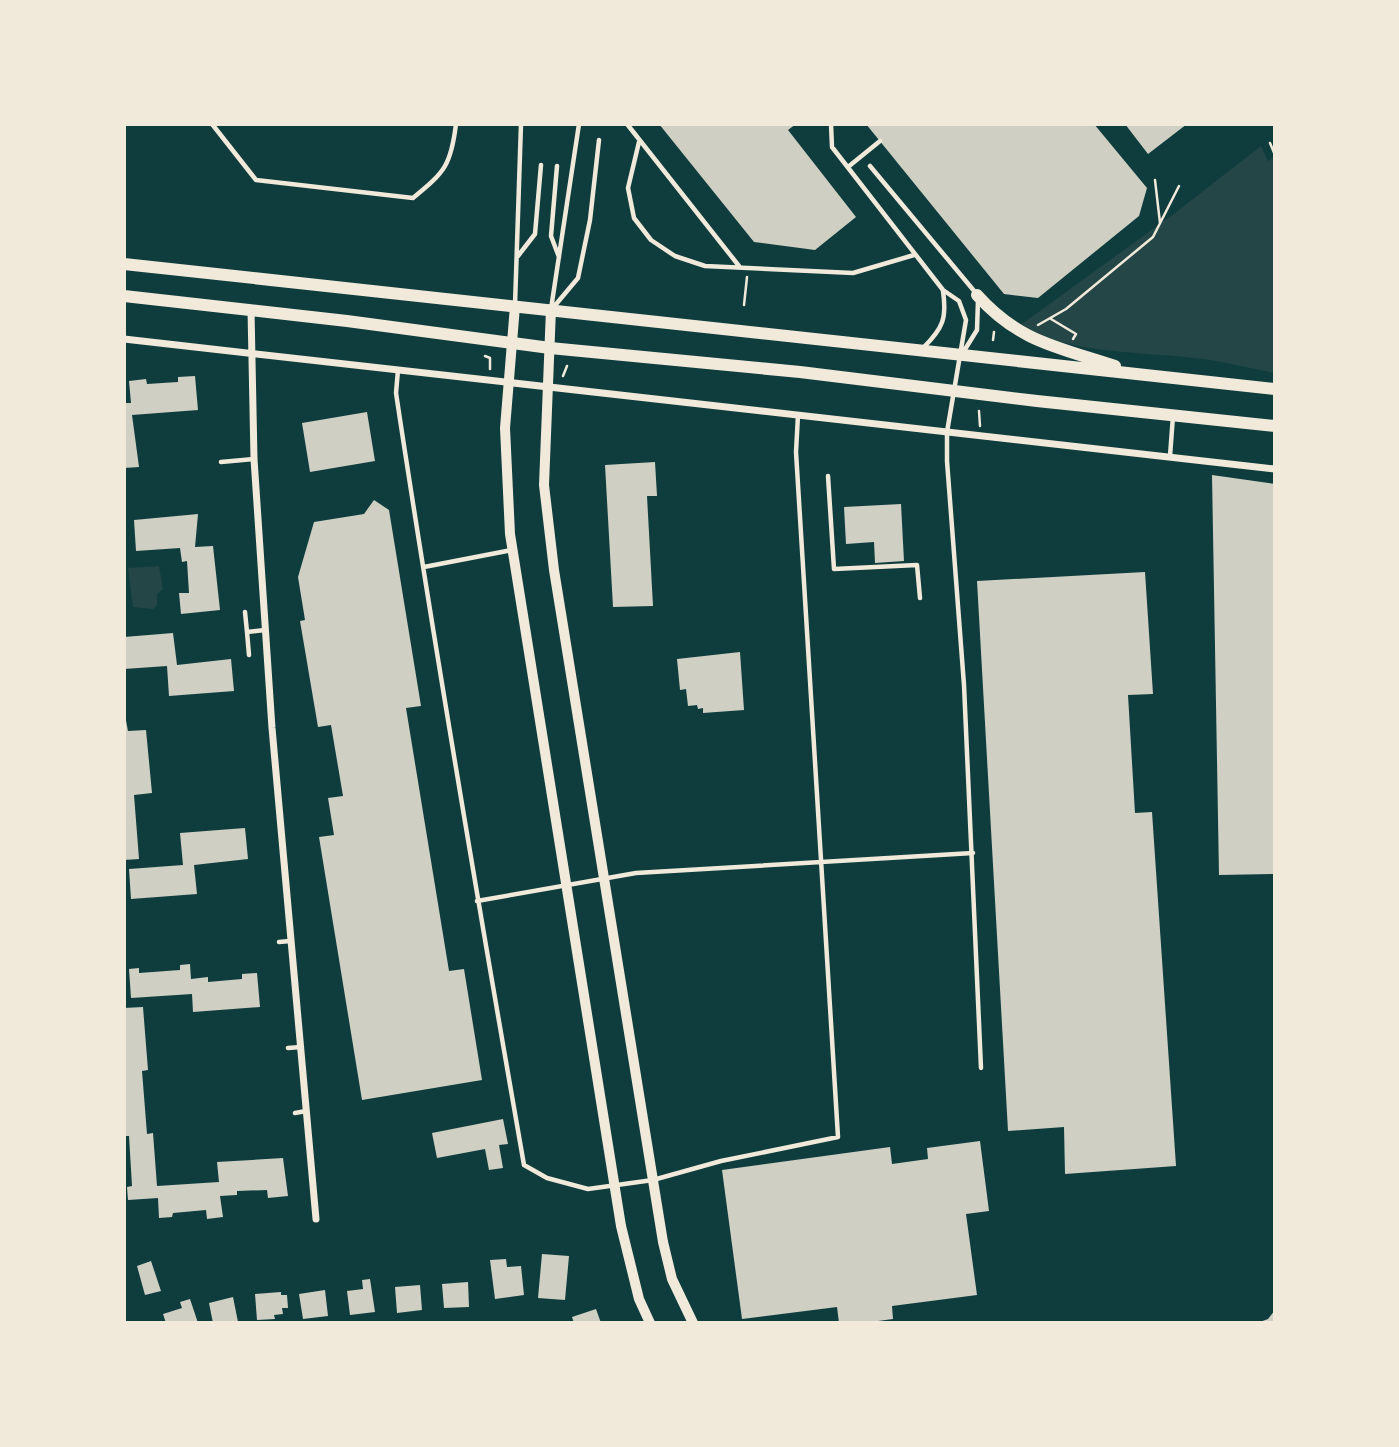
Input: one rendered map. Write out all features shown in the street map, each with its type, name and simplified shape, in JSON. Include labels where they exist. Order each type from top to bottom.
[{"type":"main road","points":[[124,264],[1275,389]]},
{"type":"main road","points":[[977,295],[998,318],[1021,334],[1142,374]]},
{"type":"main road","points":[[124,296],[550,348],[1275,426]]},
{"type":"street","points":[[515,306],[505,474],[513,550],[615,1185],[631,1269],[639,1299],[650,1323]]},
{"type":"street","points":[[551,309],[544,447],[546,513],[671,1279],[694,1323]]},
{"type":"street","points":[[251,310],[254,459],[282,887],[291,941],[316,1219]]},
{"type":"street","points":[[124,339],[1275,469]]},
{"type":"lane","points":[[212,124],[256,180],[413,198],[441,175],[453,156],[456,124]]},
{"type":"lane","points":[[515,306],[521,124]]},
{"type":"lane","points":[[551,309],[579,124]]},
{"type":"lane","points":[[627,124],[738,266]]},
{"type":"lane","points":[[831,124],[832,147],[914,255],[943,290],[959,301],[965,312],[962,354],[947,432],[973,853],[981,1068]]},
{"type":"lane","points":[[551,309],[578,278],[590,220],[599,140]]},
{"type":"lane","points":[[848,167],[880,141]]},
{"type":"lane","points":[[639,142],[628,188],[634,218],[651,240],[675,256],[705,266],[853,273],[914,255]]},
{"type":"lane","points":[[517,257],[535,234],[541,165]]},
{"type":"lane","points":[[557,166],[551,236],[559,258]]},
{"type":"lane","points":[[870,166],[977,295],[980,314],[977,330],[962,354]]},
{"type":"lane","points":[[921,350],[944,324],[946,313],[943,290]]},
{"type":"lane","points":[[398,370],[396,393],[477,901],[524,1165],[548,1178],[588,1189],[653,1180],[721,1161],[838,1137],[796,452],[798,415]]},
{"type":"lane","points":[[1170,457],[1173,415]]},
{"type":"lane","points":[[221,462],[254,459]]},
{"type":"lane","points":[[828,476],[834,569],[917,565],[920,598]]},
{"type":"lane","points":[[424,566],[513,550]]},
{"type":"lane","points":[[245,612],[249,655]]},
{"type":"lane","points":[[247,632],[265,630]]},
{"type":"lane","points":[[262,729],[272,728]]},
{"type":"lane","points":[[268,786],[277,785]]},
{"type":"lane","points":[[477,901],[604,881],[636,873],[973,853]]},
{"type":"lane","points":[[279,942],[291,941]]},
{"type":"lane","points":[[288,1048],[301,1047]]},
{"type":"lane","points":[[295,1113],[307,1111]]},
{"type":"path","points":[[1270,143],[1275,155]]},
{"type":"path","points":[[1155,180],[1160,223]]},
{"type":"path","points":[[1035,327],[1051,319],[1153,237],[1179,186]]},
{"type":"path","points":[[744,305],[747,275]]},
{"type":"path","points":[[1051,319],[1076,334],[1073,339]]},
{"type":"path","points":[[983,331],[1004,337]]},
{"type":"path","points":[[993,340],[994,332]]},
{"type":"path","points":[[485,356],[491,358],[490,373]]},
{"type":"path","points":[[563,380],[567,366]]},
{"type":"path","points":[[979,411],[980,426]]},
{"type":"shaded area","points":[[1261,146],[1268,161],[1275,156],[1275,373],[1205,359],[1081,346],[1038,334],[1022,324],[1175,213]]},
{"type":"shaded area","points":[[159,566],[163,589],[157,594],[157,605],[153,609],[133,607],[128,568]]},
{"type":"building","points":[[659,124],[796,124],[788,130],[856,217],[815,250],[754,242]]},
{"type":"building","points":[[866,124],[1094,124],[1147,188],[1139,216],[1038,298],[1004,294]]},
{"type":"building","points":[[1125,124],[1187,124],[1148,154]]},
{"type":"building","points":[[195,376],[198,410],[132,415],[139,467],[124,468],[124,403],[131,403],[129,381],[146,379],[147,384],[178,382],[178,377]]},
{"type":"building","points":[[367,412],[375,461],[310,472],[302,423]]},
{"type":"building","points":[[655,462],[657,496],[647,496],[653,606],[613,607],[605,465]]},
{"type":"building","points":[[1212,475],[1275,484],[1275,874],[1219,875]]},
{"type":"building","points":[[374,500],[389,510],[421,706],[406,708],[449,971],[464,969],[482,1080],[362,1100],[319,837],[334,835],[328,798],[343,796],[331,725],[318,727],[300,621],[305,620],[298,577],[314,522],[364,514]]},
{"type":"building","points":[[901,504],[904,561],[875,563],[874,542],[846,544],[844,507]]},
{"type":"building","points":[[198,514],[195,547],[213,546],[220,610],[181,614],[179,593],[189,593],[187,561],[182,562],[180,548],[136,551],[134,520]]},
{"type":"building","points":[[1145,572],[1153,694],[1128,695],[1135,813],[1152,812],[1176,1166],[1065,1174],[1064,1127],[1008,1131],[977,581]]},
{"type":"building","points":[[173,633],[177,665],[231,659],[234,691],[169,696],[167,666],[124,669],[124,637]]},
{"type":"building","points":[[740,652],[744,710],[703,713],[703,708],[698,709],[697,705],[688,706],[686,689],[680,690],[677,659]]},
{"type":"building","points":[[124,710],[128,731],[146,730],[152,793],[134,795],[139,859],[124,860]]},
{"type":"building","points":[[245,828],[248,859],[194,865],[197,894],[131,899],[129,869],[183,865],[180,833]]},
{"type":"building","points":[[190,964],[191,979],[208,977],[208,982],[242,979],[242,974],[257,973],[260,1007],[193,1012],[192,994],[131,998],[129,969],[139,968],[139,973],[180,970],[180,965]]},
{"type":"building","points":[[143,1007],[148,1070],[142,1071],[147,1134],[153,1133],[157,1186],[219,1182],[217,1162],[283,1158],[288,1196],[268,1198],[267,1190],[237,1191],[237,1195],[220,1196],[223,1217],[207,1219],[206,1210],[173,1213],[172,1217],[159,1218],[158,1198],[128,1200],[127,1187],[132,1186],[129,1136],[124,1136],[124,1008]]},
{"type":"building","points":[[503,1119],[508,1144],[499,1145],[503,1168],[489,1170],[485,1149],[437,1158],[432,1133]]},
{"type":"building","points":[[980,1141],[989,1211],[966,1214],[977,1295],[892,1306],[893,1319],[863,1323],[839,1323],[837,1307],[742,1319],[722,1170],[890,1147],[892,1164],[928,1159],[927,1148]]},
{"type":"building","points":[[542,1254],[569,1256],[565,1300],[538,1298]]},
{"type":"building","points":[[506,1259],[507,1267],[521,1266],[524,1295],[495,1299],[490,1260]]},
{"type":"building","points":[[151,1261],[161,1291],[145,1295],[137,1266]]},
{"type":"building","points":[[370,1279],[375,1312],[350,1315],[347,1291],[363,1289],[362,1280]]},
{"type":"building","points":[[468,1282],[469,1307],[444,1308],[442,1284]]},
{"type":"building","points":[[420,1285],[422,1310],[397,1313],[395,1287]]},
{"type":"building","points":[[325,1290],[328,1316],[303,1319],[299,1294]]},
{"type":"building","points":[[281,1292],[281,1295],[287,1295],[288,1308],[282,1308],[283,1314],[274,1315],[275,1319],[257,1320],[255,1294]]},
{"type":"building","points":[[233,1297],[238,1322],[213,1323],[209,1303]]},
{"type":"building","points":[[190,1299],[198,1323],[166,1323],[163,1314],[182,1308],[180,1302]]},
{"type":"building","points":[[596,1309],[601,1323],[574,1323],[572,1317]]},
{"type":"building","points":[[1275,1310],[1275,1323],[1257,1323],[1268,1319]]}]
